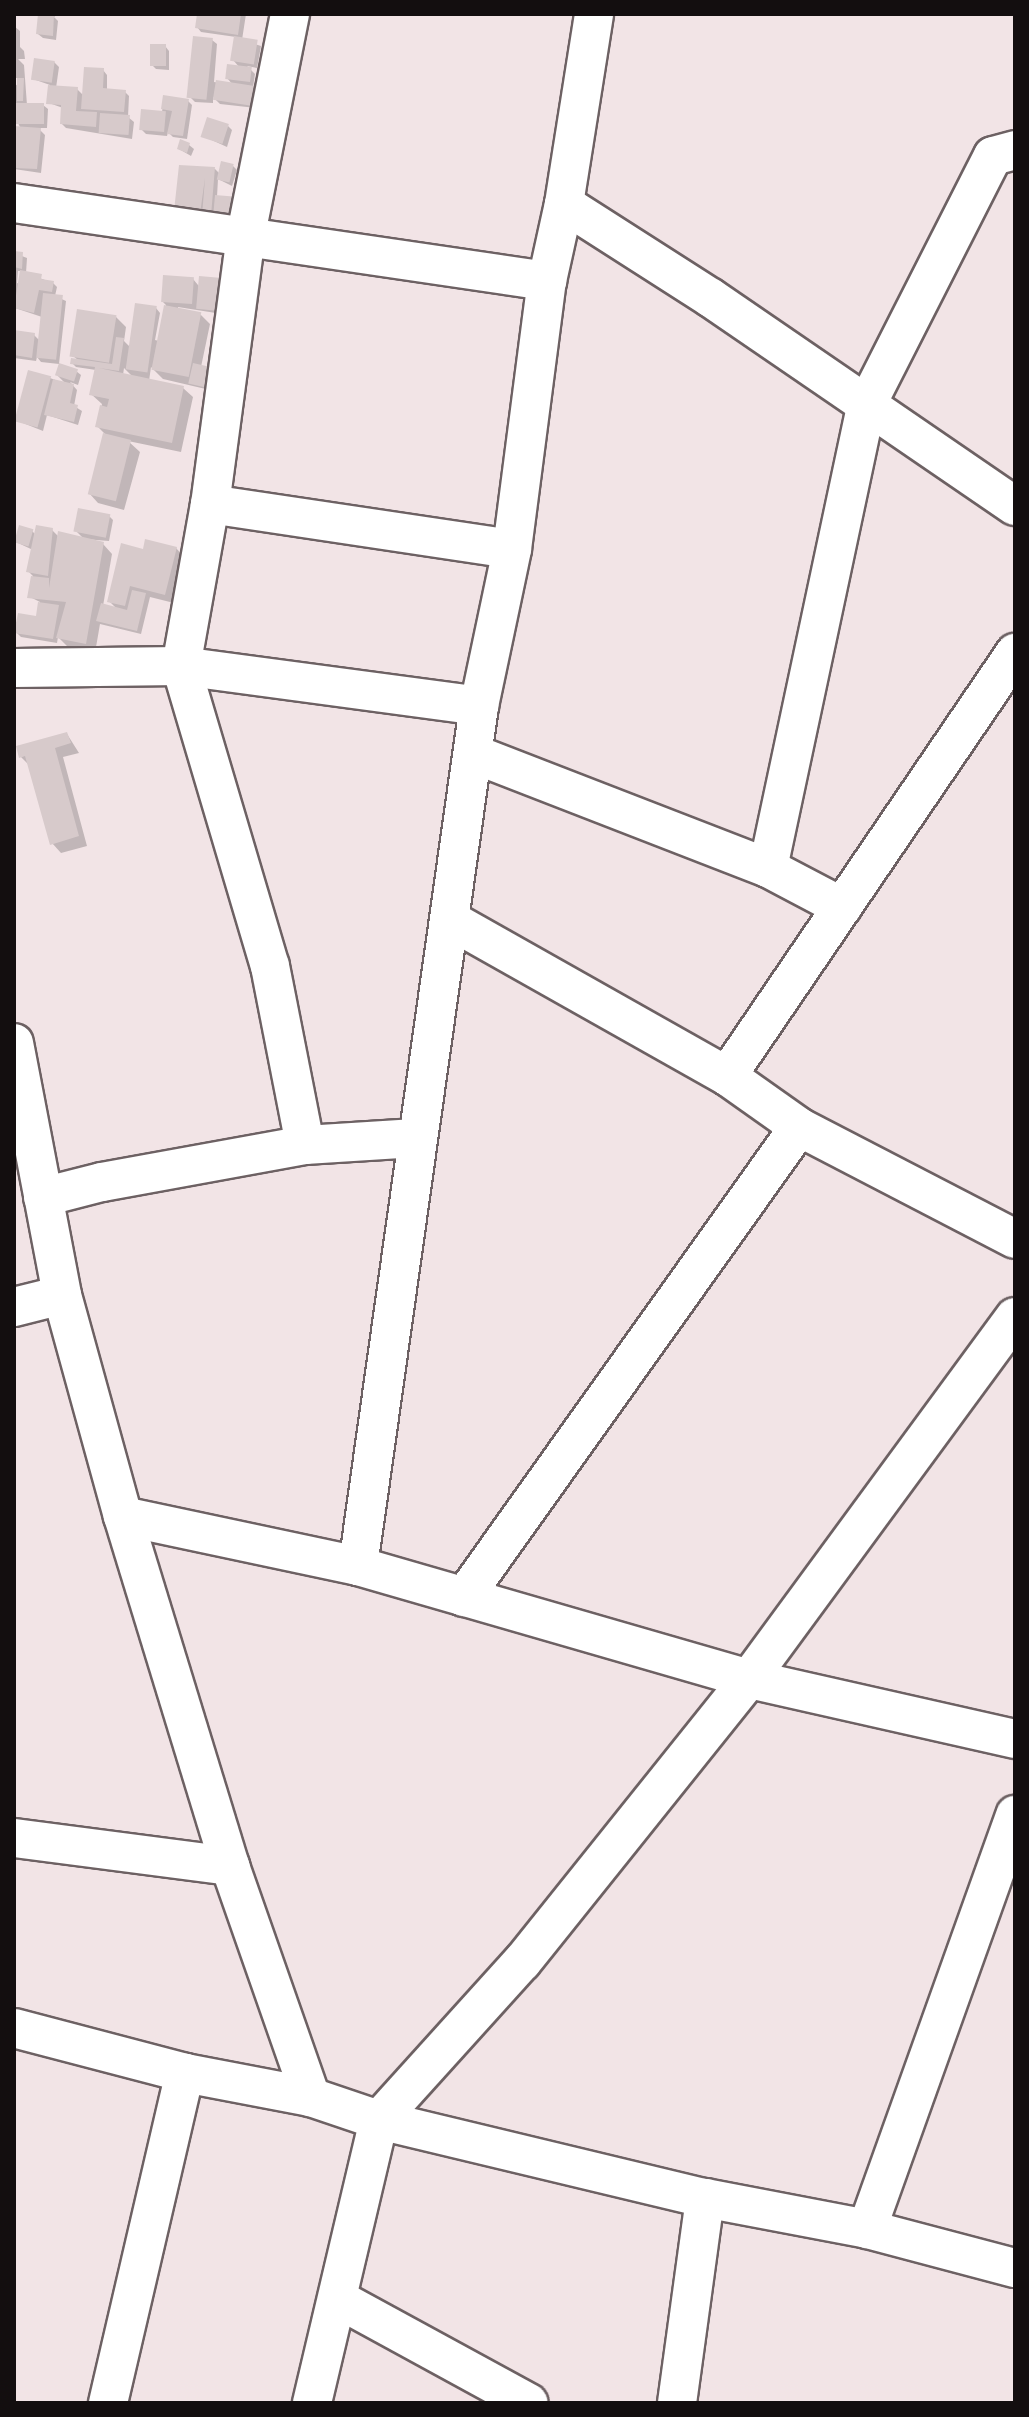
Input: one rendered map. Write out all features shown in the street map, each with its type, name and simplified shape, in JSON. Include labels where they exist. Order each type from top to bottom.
[{"type":"street","points":[[290,14],[246,235],[210,504],[181,666],[270,966],[305,1145]]},
{"type":"street","points":[[358,1566],[479,706],[512,549],[547,281],[564,204],[594,14]]},
{"type":"street","points":[[768,868],[866,406],[993,156],[1015,150]]},
{"type":"street","points":[[14,203],[547,281]]},
{"type":"street","points":[[564,204],[711,298],[1015,506]]},
{"type":"street","points":[[210,504],[512,549]]},
{"type":"street","points":[[727,1076],[1015,653]]},
{"type":"street","points":[[14,668],[181,666],[479,706]]},
{"type":"street","points":[[474,754],[768,868],[842,907]]},
{"type":"street","points":[[450,920],[727,1076],[799,1127],[1015,1239]]},
{"type":"street","points":[[14,1043],[62,1295],[123,1516],[230,1866],[311,2097]]},
{"type":"street","points":[[464,1597],[799,1127]]},
{"type":"street","points":[[43,1197],[102,1182],[305,1145],[416,1138]]},
{"type":"street","points":[[14,1307],[62,1295]]},
{"type":"street","points":[[312,2403],[379,2120],[522,1962],[749,1679],[1015,1317]]},
{"type":"street","points":[[123,1516],[358,1566],[749,1679],[1015,1739]]},
{"type":"street","points":[[867,2229],[1015,1815]]},
{"type":"street","points":[[14,1838],[230,1866]]},
{"type":"street","points":[[14,2028],[185,2073],[311,2097],[379,2120],[705,2198],[867,2229],[1015,2268]]},
{"type":"street","points":[[108,2403],[185,2073]]},
{"type":"street","points":[[677,2403],[705,2198]]},
{"type":"street","points":[[338,2299],[529,2403]]},
{"type":"building","points":[[38,14],[54,14],[53,36],[36,34]]},
{"type":"building","points":[[197,14],[241,14],[238,35],[195,28]]},
{"type":"building","points":[[193,36],[213,38],[206,100],[187,98]]},
{"type":"building","points":[[234,36],[258,40],[254,64],[230,61]]},
{"type":"building","points":[[150,44],[166,44],[166,66],[150,66]]},
{"type":"building","points":[[34,58],[55,61],[52,83],[31,80]]},
{"type":"building","points":[[227,64],[252,67],[250,82],[225,79]]},
{"type":"building","points":[[84,67],[104,68],[103,88],[126,90],[124,112],[81,109]]},
{"type":"building","points":[[17,78],[24,78],[23,101],[17,101]]},
{"type":"building","points":[[216,80],[255,86],[251,106],[213,100]]},
{"type":"building","points":[[48,85],[78,87],[76,111],[97,112],[96,127],[60,124],[61,105],[46,104]]},
{"type":"building","points":[[163,95],[189,99],[183,136],[167,134],[172,111],[161,109]]},
{"type":"building","points":[[15,103],[44,103],[44,124],[15,124]]},
{"type":"building","points":[[141,109],[166,111],[164,132],[139,130]]},
{"type":"building","points":[[100,113],[130,115],[129,135],[99,133]]},
{"type":"building","points":[[207,117],[229,124],[222,144],[201,137]]},
{"type":"building","points":[[14,126],[41,128],[37,169],[14,168]]},
{"type":"building","points":[[180,139],[190,143],[187,153],[177,149]]},
{"type":"building","points":[[221,161],[234,164],[229,182],[217,180]]},
{"type":"building","points":[[179,165],[215,167],[211,216],[202,216],[205,178],[200,214],[174,211]]},
{"type":"building","points":[[215,195],[236,197],[234,220],[213,218]]},
{"type":"building","points":[[14,251],[23,252],[22,269],[14,267]]},
{"type":"building","points":[[20,270],[42,274],[41,279],[54,281],[52,292],[39,290],[34,313],[14,308]]},
{"type":"building","points":[[163,275],[194,277],[192,304],[161,302]]},
{"type":"building","points":[[199,276],[222,278],[219,311],[196,309]]},
{"type":"building","points":[[43,293],[63,295],[56,360],[36,358]]},
{"type":"building","points":[[135,303],[157,306],[147,372],[126,369]]},
{"type":"building","points":[[164,305],[201,312],[189,377],[151,370]]},
{"type":"building","points":[[77,309],[117,315],[109,363],[69,356]]},
{"type":"building","points":[[14,330],[35,333],[32,358],[14,355]]},
{"type":"building","points":[[116,337],[124,338],[119,371],[99,368],[184,386],[172,443],[95,427],[100,405],[107,407],[109,399],[89,395],[95,367],[70,364],[71,358],[112,364]]},
{"type":"building","points":[[59,363],[78,369],[74,382],[55,375]]},
{"type":"building","points":[[193,363],[211,367],[206,388],[188,383]]},
{"type":"building","points":[[28,370],[51,376],[37,427],[14,421]]},
{"type":"building","points":[[53,379],[74,384],[70,403],[78,405],[74,422],[44,415]]},
{"type":"building","points":[[103,433],[131,440],[116,501],[88,494]]},
{"type":"building","points":[[78,508],[110,514],[106,538],[73,532]]},
{"type":"building","points":[[19,525],[33,529],[28,546],[14,542]]},
{"type":"building","points":[[36,525],[53,528],[48,576],[26,572]]},
{"type":"building","points":[[58,531],[104,542],[86,644],[56,638],[66,602],[27,598],[31,576],[49,578],[49,588]]},
{"type":"building","points":[[145,539],[177,547],[165,595],[130,586],[125,606],[107,602],[121,543],[143,549]]},
{"type":"building","points":[[132,590],[146,593],[137,631],[96,621],[101,603],[127,610]]},
{"type":"building","points":[[38,602],[59,605],[53,639],[14,633],[18,613],[36,616]]},
{"type":"building","points":[[67,732],[71,743],[55,748],[79,836],[50,845],[25,756],[19,758],[16,746]]}]
